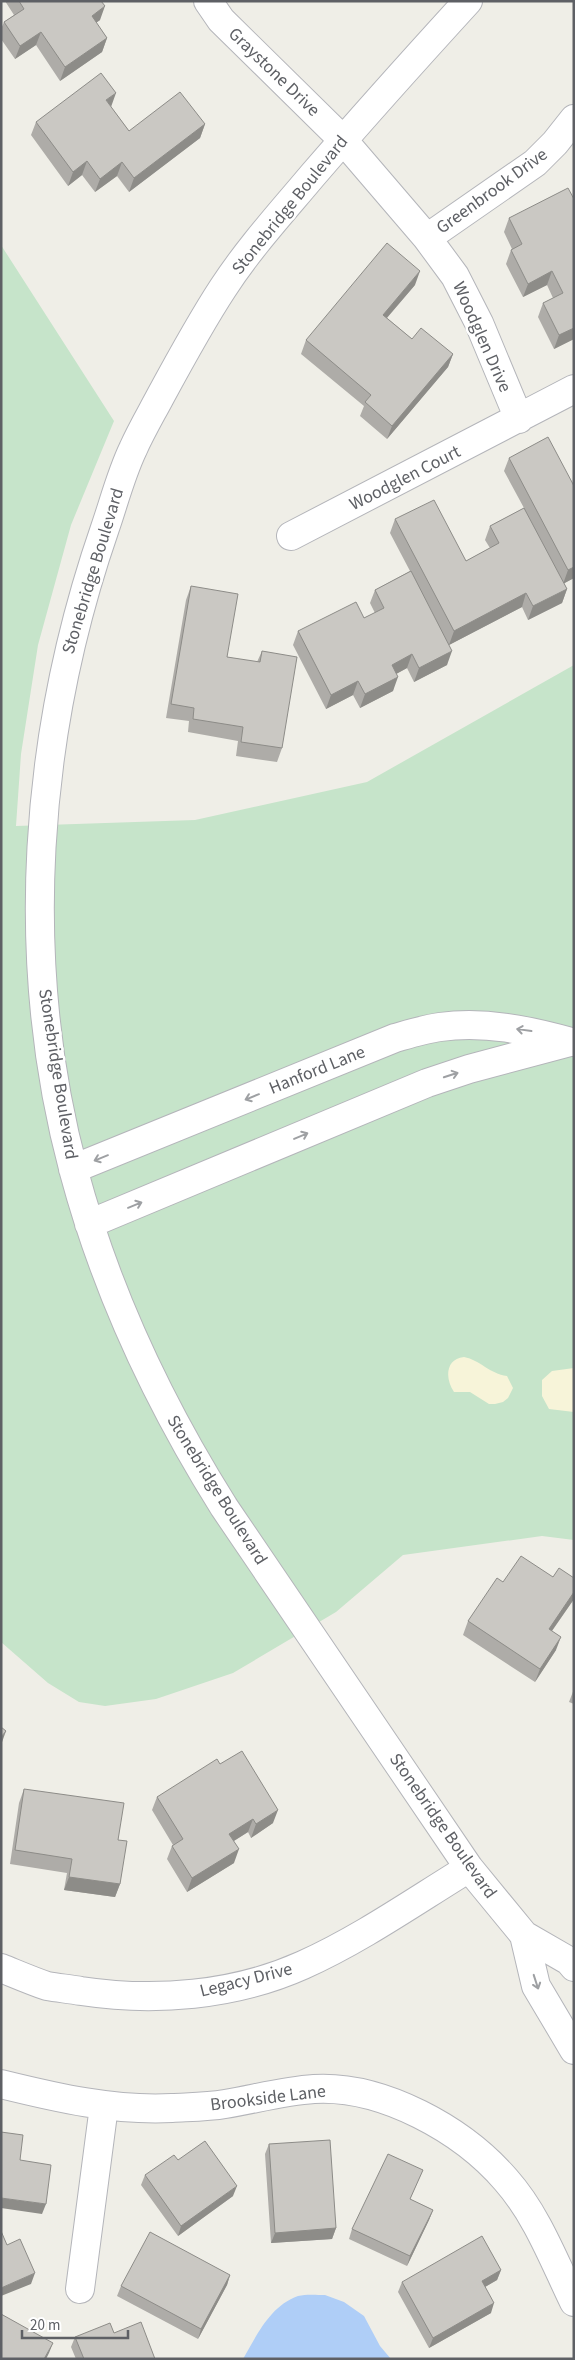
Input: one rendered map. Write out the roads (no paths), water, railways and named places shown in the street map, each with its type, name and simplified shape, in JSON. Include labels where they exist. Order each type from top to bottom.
[{"type":"street","name":"Graystone Drive","points":[[208,1],[222,20],[343,140]]},
{"type":"street","name":"Stonebridge Boulevard","points":[[468,1],[343,140],[244,259],[187,347],[132,450],[86,582],[67,655],[50,751],[42,825],[39,910],[43,986],[51,1058],[73,1169],[89,1224],[122,1314],[143,1364],[191,1455],[224,1507],[469,1868],[524,1935],[568,1961],[574,1968]]},
{"type":"street","name":"Greenbrook Drive","points":[[427,238],[535,163],[555,143],[574,119]]},
{"type":"street","name":"Woodglen Drive","points":[[343,140],[427,238],[455,276],[479,322],[519,419]]},
{"type":"street","points":[[519,419],[574,389]]},
{"type":"street","name":"Woodglen Court","points":[[292,536],[519,419]]},
{"type":"street","name":"Hanford Lane","points":[[73,1169],[395,1038],[438,1027],[471,1024],[528,1030],[572,1042]]},
{"type":"street","name":"Hanford Lane","points":[[89,1224],[427,1083],[469,1069],[572,1042]]},
{"type":"street","name":"Legacy Drive","points":[[1,1968],[47,1986],[107,1994],[150,1997],[207,1992],[255,1982],[301,1966],[340,1947],[469,1868]]},
{"type":"street","name":"Stonebridge Boulevard","points":[[524,1935],[536,1986],[574,2050]]},
{"type":"street","name":"Brookside Lane","points":[[1,2084],[104,2106],[171,2108],[223,2104],[316,2089],[355,2092],[400,2105],[443,2126],[476,2151],[507,2181],[535,2222],[574,2302]]},
{"type":"street","points":[[80,2289],[104,2106]]},
{"type":"water","points":[[325,2295],[344,2302],[364,2316],[380,2346],[391,2359],[243,2359],[265,2322],[280,2307],[298,2296]]}]
